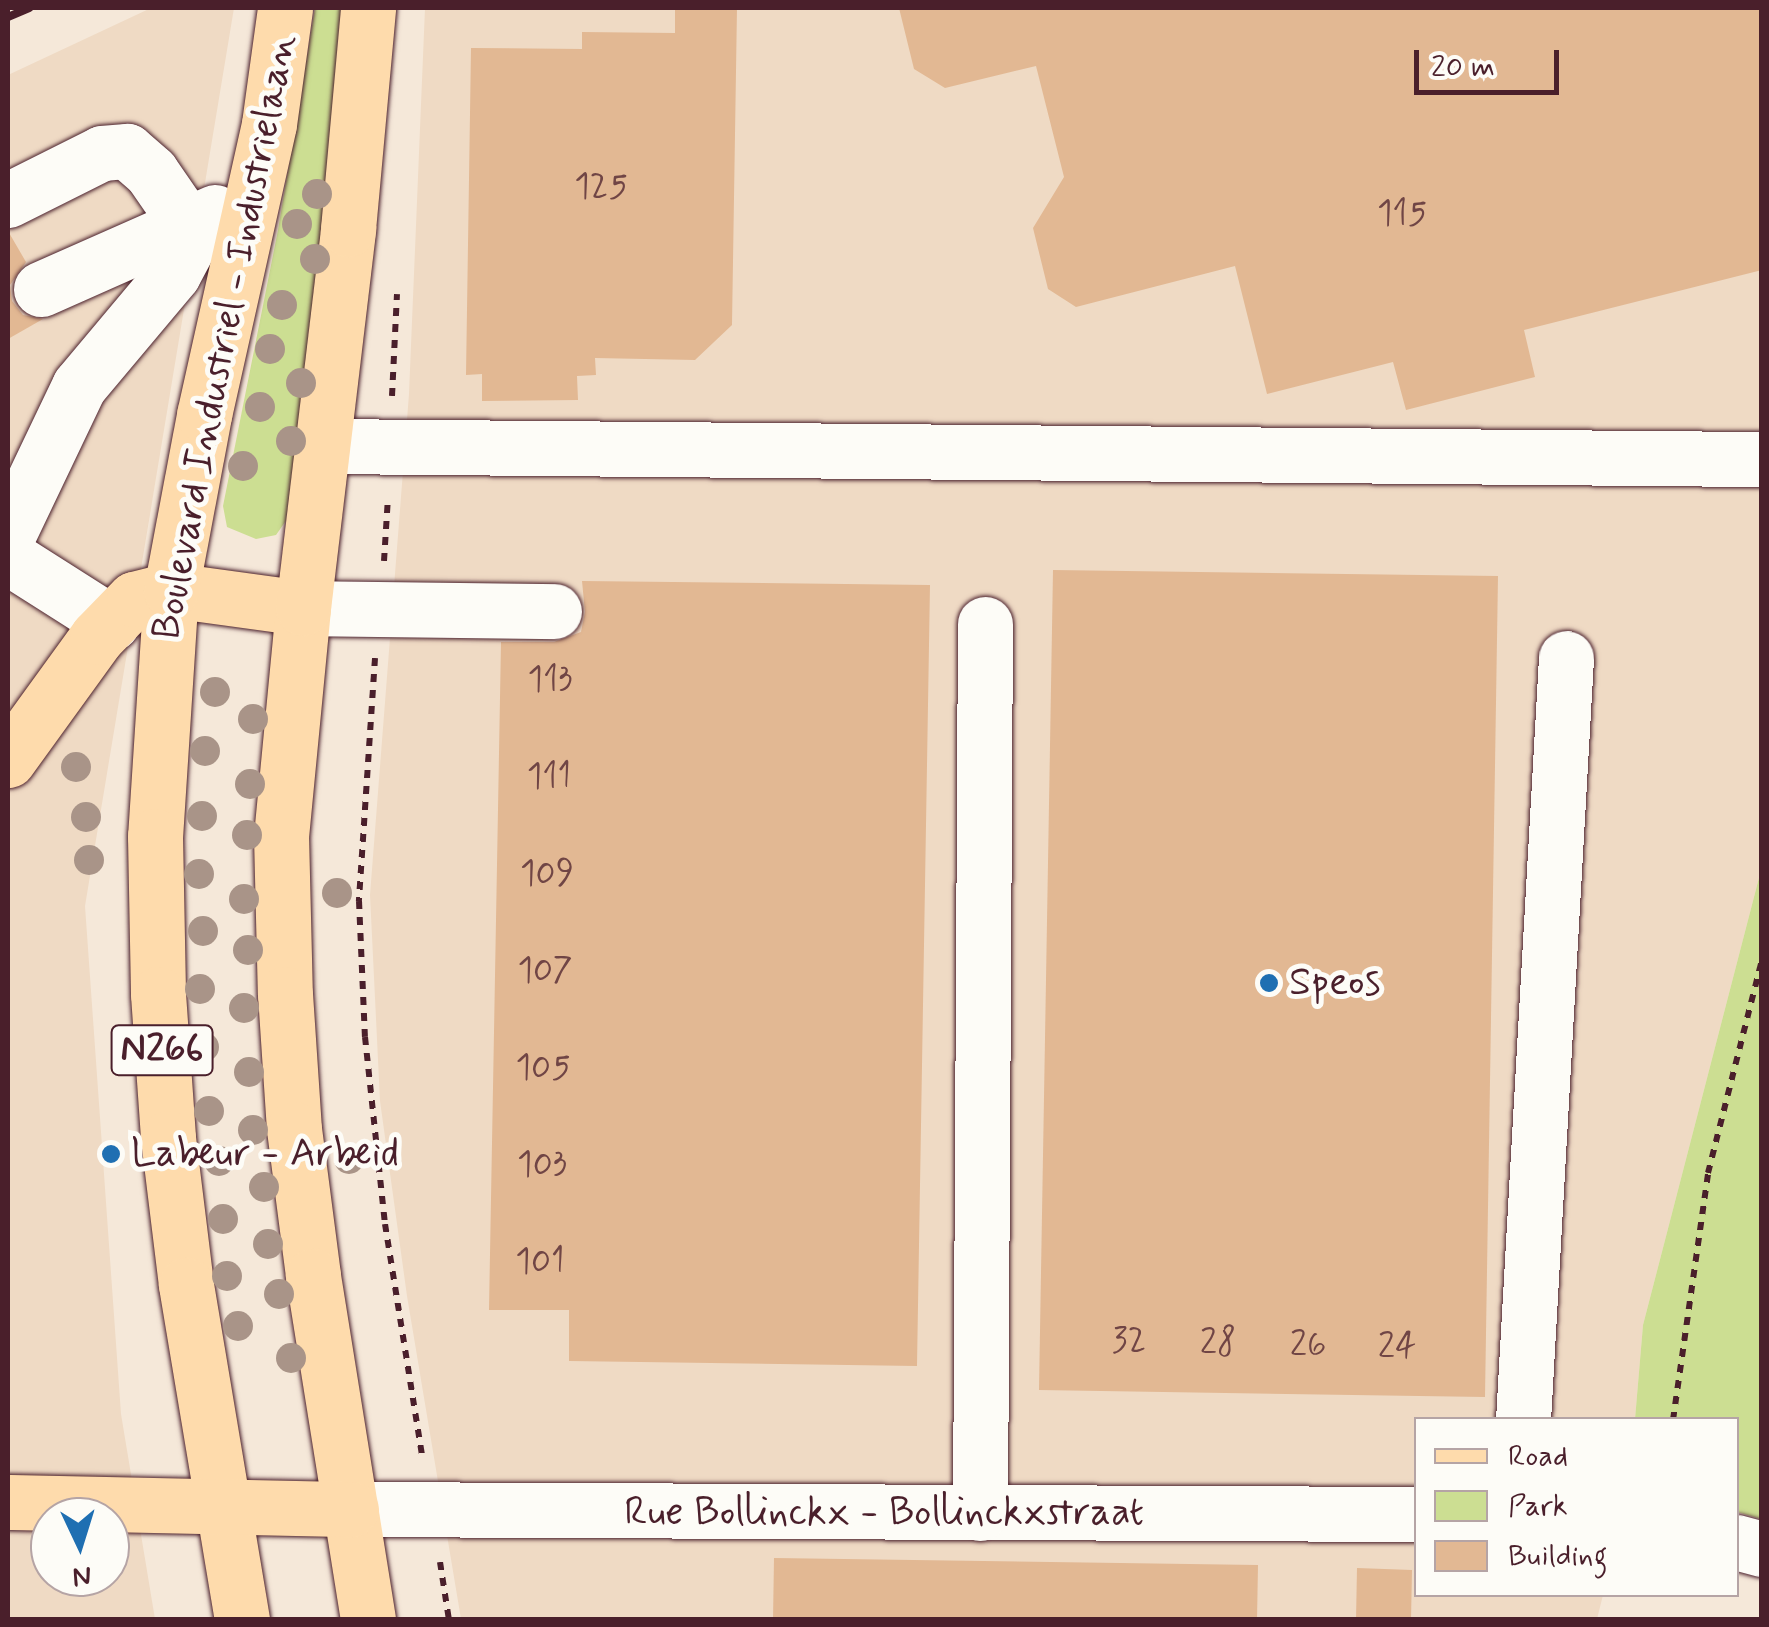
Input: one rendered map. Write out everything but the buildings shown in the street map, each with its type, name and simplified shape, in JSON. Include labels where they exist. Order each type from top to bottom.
[{"type":"main road","name":"Boulevard Industriel - Industrielaan","points":[[242,1620],[182,1252],[158,994],[155,836],[171,590],[204,414],[270,124],[285,8]]},
{"type":"main road","name":"Boulevard Industriel - Industrielaan","points":[[368,8],[348,228],[303,608],[281,835],[285,994],[294,1129],[313,1276],[368,1620]]},
{"type":"main road","points":[[8,760],[112,622],[134,599],[171,590],[303,608]]},
{"type":"main road","points":[[8,1502],[350,1509]]},
{"type":"street","points":[[8,200],[102,153],[127,151],[151,172],[188,224],[190,242],[184,258],[79,386],[8,535]]},
{"type":"street","points":[[41,289],[254,194]]},
{"type":"street","points":[[322,446],[1762,458]]},
{"type":"street","points":[[8,558],[112,622]]},
{"type":"street","points":[[303,608],[554,611]]},
{"type":"street","points":[[980,1514],[984,624]]},
{"type":"street","points":[[1523,1417],[1566,658]]},
{"type":"street","name":"Rue Bollinckx - Bollinckxstraat","points":[[350,1509],[1414,1514]]},
{"type":"path","points":[[398,277],[380,609],[365,768],[360,901],[365,1037],[385,1224],[432,1512]]},
{"type":"path","points":[[1673,1417],[1708,1173],[1762,960]]},
{"type":"path","points":[[445,1598],[449,1620]]},
{"type":"shaded area","points":[[151,8],[234,8],[85,906],[121,1414],[155,1619],[8,1619],[8,75]]},
{"type":"shaded area","points":[[425,8],[1761,8],[1761,870],[1643,1325],[1635,1417],[1414,1417],[1414,1597],[1602,1597],[1597,1619],[461,1619],[407,1296],[380,1101],[370,895],[409,394]]},
{"type":"green space","points":[[315,8],[343,8],[336,146],[290,515],[276,535],[256,539],[227,527],[223,506],[278,230]]},
{"type":"green space","points":[[1761,870],[1761,1519],[1739,1513],[1739,1417],[1635,1417],[1643,1325]]},
{"type":"railway","points":[[8,17],[29,8]]},
{"type":"place","name":"Speos","points":[[1269,983]]},
{"type":"place","name":"Labeur - Arbeid","points":[[111,1154]]}]
